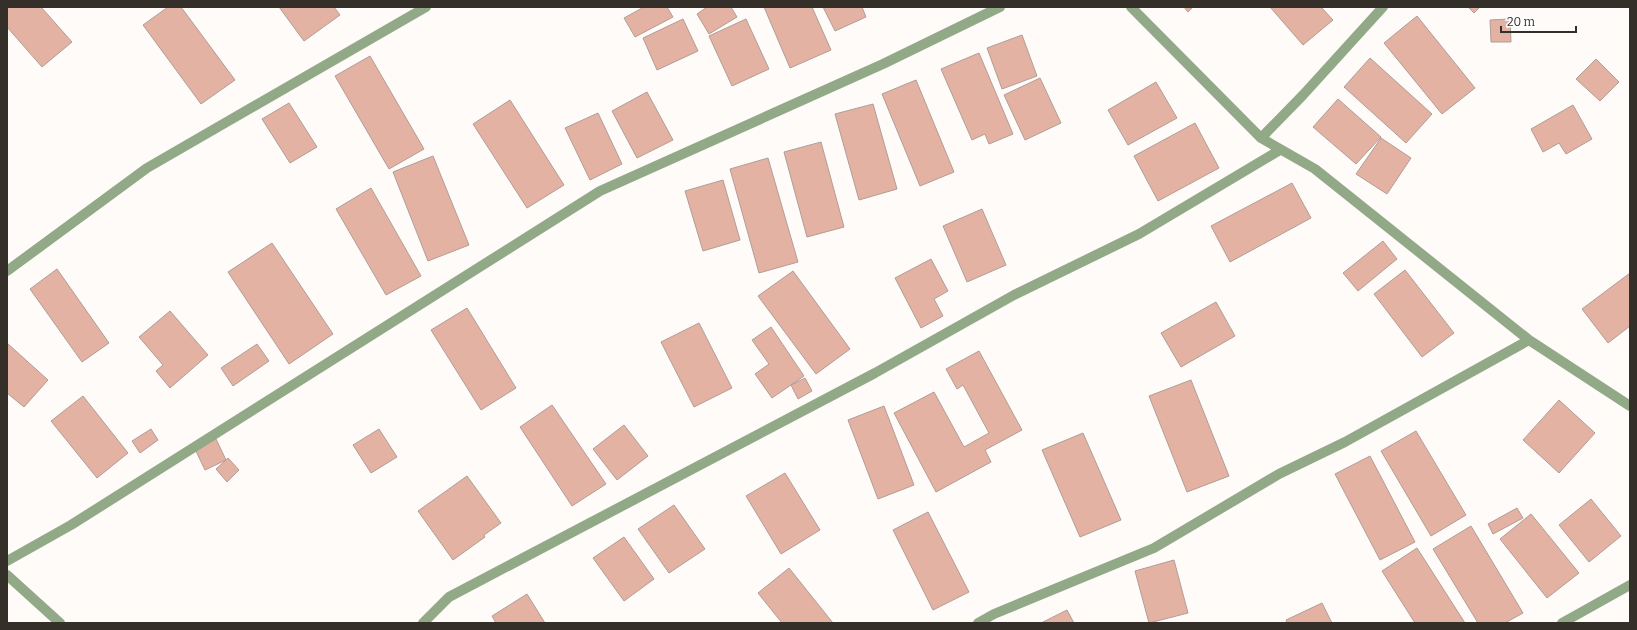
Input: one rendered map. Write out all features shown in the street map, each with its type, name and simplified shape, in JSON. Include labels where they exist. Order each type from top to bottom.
[{"type":"street","points":[[7,271],[148,168],[426,7]]},
{"type":"street","points":[[7,561],[84,516],[600,191],[883,64],[1000,7]]},
{"type":"street","points":[[1131,7],[1261,138],[1315,169],[1529,340],[1630,406]]},
{"type":"street","points":[[1261,138],[1303,95],[1383,7]]},
{"type":"street","points":[[422,623],[449,597],[876,373],[1014,295],[1139,234],[1280,150]]},
{"type":"street","points":[[978,623],[994,614],[1154,548],[1279,474],[1371,427],[1529,340]]},
{"type":"street","points":[[7,575],[60,623]]},
{"type":"street","points":[[1562,623],[1630,585]]},
{"type":"building","points":[[7,7],[41,7],[72,42],[42,67],[7,27]]},
{"type":"building","points":[[168,7],[181,7],[235,80],[201,104],[143,25]]},
{"type":"building","points":[[279,7],[334,7],[340,15],[304,41]]},
{"type":"building","points":[[644,7],[667,7],[673,17],[635,37],[624,18]]},
{"type":"building","points":[[707,7],[731,7],[737,17],[709,34],[697,14]]},
{"type":"building","points":[[764,7],[812,7],[831,50],[790,68]]},
{"type":"building","points":[[823,7],[862,7],[866,17],[835,31]]},
{"type":"building","points":[[1184,7],[1193,7],[1188,12]]},
{"type":"building","points":[[1270,7],[1321,7],[1333,20],[1303,45]]},
{"type":"building","points":[[1468,7],[1480,7],[1474,13]]},
{"type":"building","points":[[1417,16],[1475,88],[1442,114],[1384,43]]},
{"type":"building","points":[[683,19],[698,51],[657,70],[643,38]]},
{"type":"building","points":[[746,19],[769,69],[732,86],[709,36]]},
{"type":"building","points":[[1510,19],[1511,42],[1491,42],[1490,20]]},
{"type":"building","points":[[1022,35],[1037,76],[1002,89],[987,48]]},
{"type":"building","points":[[979,53],[1013,134],[989,144],[985,134],[972,140],[941,69]]},
{"type":"building","points":[[370,56],[424,149],[389,169],[335,76]]},
{"type":"building","points":[[1370,58],[1432,114],[1406,143],[1344,87]]},
{"type":"building","points":[[1596,59],[1619,82],[1600,101],[1576,79]]},
{"type":"building","points":[[1040,78],[1061,123],[1025,140],[1004,95]]},
{"type":"building","points":[[916,80],[954,172],[920,186],[882,94]]},
{"type":"building","points":[[1156,82],[1177,118],[1128,145],[1108,110]]},
{"type":"building","points":[[647,92],[673,140],[637,158],[612,111]]},
{"type":"building","points":[[1338,99],[1381,137],[1356,164],[1313,127]]},
{"type":"building","points":[[510,100],[564,185],[527,208],[473,124]]},
{"type":"building","points":[[289,103],[317,147],[290,163],[262,119]]},
{"type":"building","points":[[873,104],[897,189],[859,200],[835,114]]},
{"type":"building","points":[[1573,105],[1592,139],[1566,154],[1559,143],[1543,152],[1531,129]]},
{"type":"building","points":[[598,113],[622,164],[590,180],[565,128]]},
{"type":"building","points":[[1195,123],[1219,168],[1158,201],[1134,156]]},
{"type":"building","points":[[1381,138],[1411,158],[1387,194],[1356,174]]},
{"type":"building","points":[[821,142],[844,227],[807,237],[784,152]]},
{"type":"building","points":[[433,156],[469,245],[428,261],[393,172]]},
{"type":"building","points":[[768,158],[798,262],[759,273],[730,169]]},
{"type":"building","points":[[723,180],[740,240],[703,251],[685,191]]},
{"type":"building","points":[[1292,183],[1311,218],[1230,262],[1211,226]]},
{"type":"building","points":[[371,188],[421,276],[386,295],[336,209]]},
{"type":"building","points":[[982,209],[1006,265],[967,282],[943,226]]},
{"type":"building","points":[[1383,241],[1397,259],[1358,291],[1343,273]]},
{"type":"building","points":[[272,243],[333,334],[289,364],[228,272]]},
{"type":"building","points":[[931,259],[948,291],[934,299],[943,316],[921,328],[895,278]]},
{"type":"building","points":[[57,269],[109,343],[82,362],[30,289]]},
{"type":"building","points":[[1405,270],[1454,333],[1422,357],[1374,294]]},
{"type":"building","points":[[793,271],[850,349],[816,374],[758,296]]},
{"type":"building","points":[[1630,273],[1630,326],[1608,343],[1582,309]]},
{"type":"building","points":[[1216,302],[1235,336],[1181,367],[1161,333]]},
{"type":"building","points":[[467,308],[516,388],[481,410],[431,330]]},
{"type":"building","points":[[170,311],[208,355],[170,388],[156,371],[163,365],[139,337]]},
{"type":"building","points":[[699,323],[732,388],[694,407],[661,342]]},
{"type":"building","points":[[771,327],[804,376],[772,398],[755,374],[769,364],[752,340]]},
{"type":"building","points":[[7,343],[48,380],[24,407],[7,393]]},
{"type":"building","points":[[257,344],[269,361],[233,386],[221,368]]},
{"type":"building","points":[[979,351],[1022,430],[985,450],[991,462],[936,492],[894,413],[934,392],[964,447],[989,433],[963,385],[957,389],[946,369]]},
{"type":"building","points":[[805,378],[812,391],[798,399],[791,385]]},
{"type":"building","points":[[1191,380],[1229,476],[1187,492],[1149,396]]},
{"type":"building","points":[[83,396],[128,453],[97,478],[51,421]]},
{"type":"building","points":[[1559,400],[1595,433],[1559,473],[1523,440]]},
{"type":"building","points":[[552,405],[606,484],[572,506],[520,427]]},
{"type":"building","points":[[884,406],[914,485],[878,499],[848,420]]},
{"type":"building","points":[[624,425],[648,456],[617,480],[593,449]]},
{"type":"building","points":[[151,429],[158,440],[140,453],[132,441]]},
{"type":"building","points":[[379,429],[397,457],[371,473],[353,445]]},
{"type":"building","points":[[1416,431],[1466,515],[1431,536],[1381,451]]},
{"type":"building","points":[[1083,433],[1121,520],[1080,537],[1042,450]]},
{"type":"building","points":[[216,439],[226,460],[205,470],[195,449]]},
{"type":"building","points":[[1370,456],[1415,542],[1380,560],[1335,474]]},
{"type":"building","points":[[228,458],[239,470],[227,482],[216,469]]},
{"type":"building","points":[[785,473],[820,530],[781,554],[746,496]]},
{"type":"building","points":[[467,476],[501,523],[484,535],[485,537],[453,560],[418,511]]},
{"type":"building","points":[[1591,499],[1621,536],[1589,562],[1559,525]]},
{"type":"building","points":[[674,505],[705,549],[669,573],[638,529]]},
{"type":"building","points":[[1517,508],[1523,518],[1493,534],[1488,524]]},
{"type":"building","points":[[928,512],[969,592],[933,610],[893,530]]},
{"type":"building","points":[[1531,514],[1579,573],[1547,598],[1500,539]]},
{"type":"building","points":[[1471,526],[1523,613],[1505,623],[1478,623],[1433,549]]},
{"type":"building","points":[[624,537],[654,579],[624,601],[593,558]]},
{"type":"building","points":[[1417,548],[1465,623],[1415,623],[1382,571]]},
{"type":"building","points":[[1174,560],[1188,613],[1149,623],[1135,571]]},
{"type":"building","points":[[789,568],[833,623],[782,623],[758,593]]},
{"type":"building","points":[[527,594],[545,623],[496,623],[492,616]]},
{"type":"building","points":[[1322,603],[1332,623],[1287,623],[1286,620]]},
{"type":"building","points":[[1067,610],[1074,623],[1041,623]]}]
